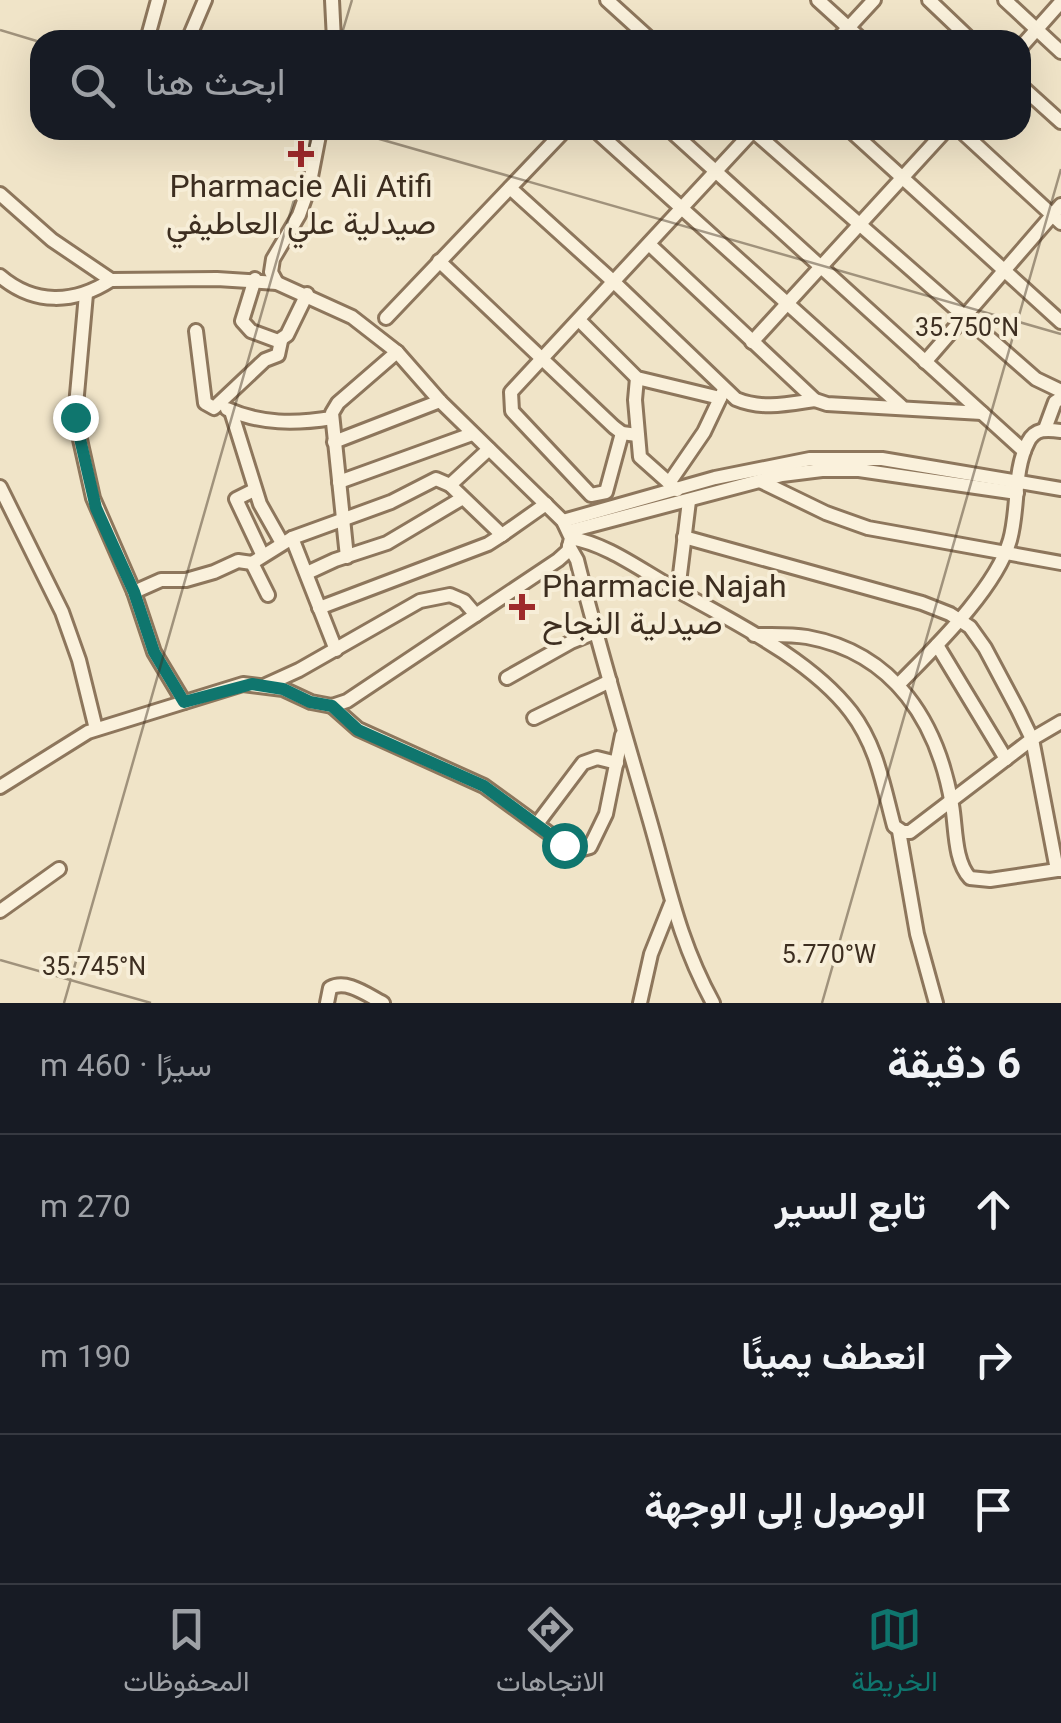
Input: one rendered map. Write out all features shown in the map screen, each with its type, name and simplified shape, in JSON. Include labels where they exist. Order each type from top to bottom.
[{"type":"street","points":[[150,30],[158,0]]},
{"type":"street","points":[[192,30],[205,0]]},
{"type":"street","points":[[332,0],[334,30]]},
{"type":"street","points":[[607,0],[639,30]]},
{"type":"street","points":[[818,0],[849,28],[874,0]]},
{"type":"street","points":[[929,0],[960,30]]},
{"type":"street","points":[[1005,0],[1061,52]]},
{"type":"street","points":[[1031,36],[1061,2]]},
{"type":"street","points":[[1031,95],[1061,122]]},
{"type":"street","points":[[277,283],[272,272],[273,259],[299,216],[318,140]]},
{"type":"street","points":[[386,318],[555,140]]},
{"type":"street","points":[[606,140],[901,406]]},
{"type":"street","points":[[681,140],[1024,451]]},
{"type":"street","points":[[622,432],[606,492],[591,495],[510,405],[511,392],[744,140]]},
{"type":"street","points":[[765,140],[1036,379],[1061,394],[1046,429]]},
{"type":"street","points":[[861,140],[1061,322]]},
{"type":"street","points":[[752,342],[937,140]]},
{"type":"street","points":[[925,362],[1058,215],[972,140]]},
{"type":"street","points":[[510,188],[615,283],[722,394]]},
{"type":"street","points":[[0,194],[52,240],[111,280]]},
{"type":"street","points":[[649,244],[815,400]]},
{"type":"street","points":[[439,261],[622,432],[637,435]]},
{"type":"street","points":[[0,276],[22,292],[42,298],[86,294],[111,280],[277,283],[352,317],[397,352],[472,434],[546,504],[568,534],[671,904],[687,953],[713,1003]]},
{"type":"street","points":[[255,280],[242,321],[251,331],[281,341]]},
{"type":"street","points":[[86,294],[75,417],[96,508],[134,592],[154,652],[184,702]]},
{"type":"street","points":[[225,408],[261,363],[278,355],[281,341],[307,294]]},
{"type":"street","points":[[579,320],[637,378],[722,394],[758,406],[815,400],[982,413]]},
{"type":"street","points":[[196,330],[205,403],[283,422],[332,418]]},
{"type":"street","points":[[347,557],[332,418],[338,403],[397,352]]},
{"type":"street","points":[[637,378],[637,435],[643,462],[673,487]]},
{"type":"street","points":[[673,487],[722,394]]},
{"type":"street","points":[[334,442],[440,401]]},
{"type":"street","points":[[225,408],[263,512],[287,540],[307,574],[336,650]]},
{"type":"street","points":[[898,686],[961,620],[1006,553],[1024,451],[1034,433],[1046,429],[1061,431]]},
{"type":"street","points":[[338,482],[472,434]]},
{"type":"street","points":[[692,485],[694,448]]},
{"type":"street","points":[[450,484],[488,450]]},
{"type":"street","points":[[332,706],[362,692],[558,560],[568,534],[673,487],[810,459],[847,457],[882,459],[1018,487]]},
{"type":"street","points":[[568,534],[760,481],[822,470],[1061,488]]},
{"type":"street","points":[[134,592],[161,580],[186,580],[240,560],[257,559],[287,540],[392,502],[436,480],[450,484],[461,499],[502,535]]},
{"type":"street","points":[[760,481],[826,513],[868,528],[1061,563]]},
{"type":"street","points":[[0,487],[62,612],[96,729]]},
{"type":"street","points":[[254,490],[236,499],[268,595]]},
{"type":"street","points":[[307,574],[387,544],[461,499]]},
{"type":"street","points":[[678,591],[689,500]]},
{"type":"street","points":[[320,608],[488,544],[546,504]]},
{"type":"street","points":[[568,534],[602,548],[752,634],[816,676],[849,710],[878,760],[894,826],[899,831],[917,934],[936,1003]]},
{"type":"street","points":[[684,536],[922,603],[961,620],[985,648],[1032,739],[1059,870],[990,880],[970,878],[962,868],[952,801],[930,727],[898,686],[880,669],[830,643],[808,637],[752,634]]},
{"type":"street","points":[[266,685],[420,601],[443,594],[458,598],[476,614]]},
{"type":"street","points":[[507,678],[596,632]]},
{"type":"street","points":[[937,645],[1006,758]]},
{"type":"street","points":[[534,718],[610,681]]},
{"type":"street","points":[[0,787],[70,741],[96,729],[243,684],[266,685],[332,706],[358,730],[484,786],[572,849],[590,847],[602,825],[623,728]]},
{"type":"street","points":[[899,831],[910,832],[1032,739],[1061,722]]},
{"type":"street","points":[[537,824],[583,763],[597,758],[617,763]]},
{"type":"street","points":[[0,910],[59,869]]},
{"type":"street","points":[[640,1003],[651,954],[671,904]]},
{"type":"street","points":[[328,1003],[330,988],[337,984],[383,1003]]},
{"type":"place","name":"Pharmacie Ali Atifi صيدلية علي العاطيفي","points":[[301,154]]},
{"type":"place","name":"Pharmacie Najah صيدلية النجاح","points":[[522,607]]},
{"type":"route","points":[[75,417],[96,508],[134,592],[154,652],[184,702],[252,684],[283,689],[310,702],[332,706],[358,730],[464,774],[564,845]]}]
